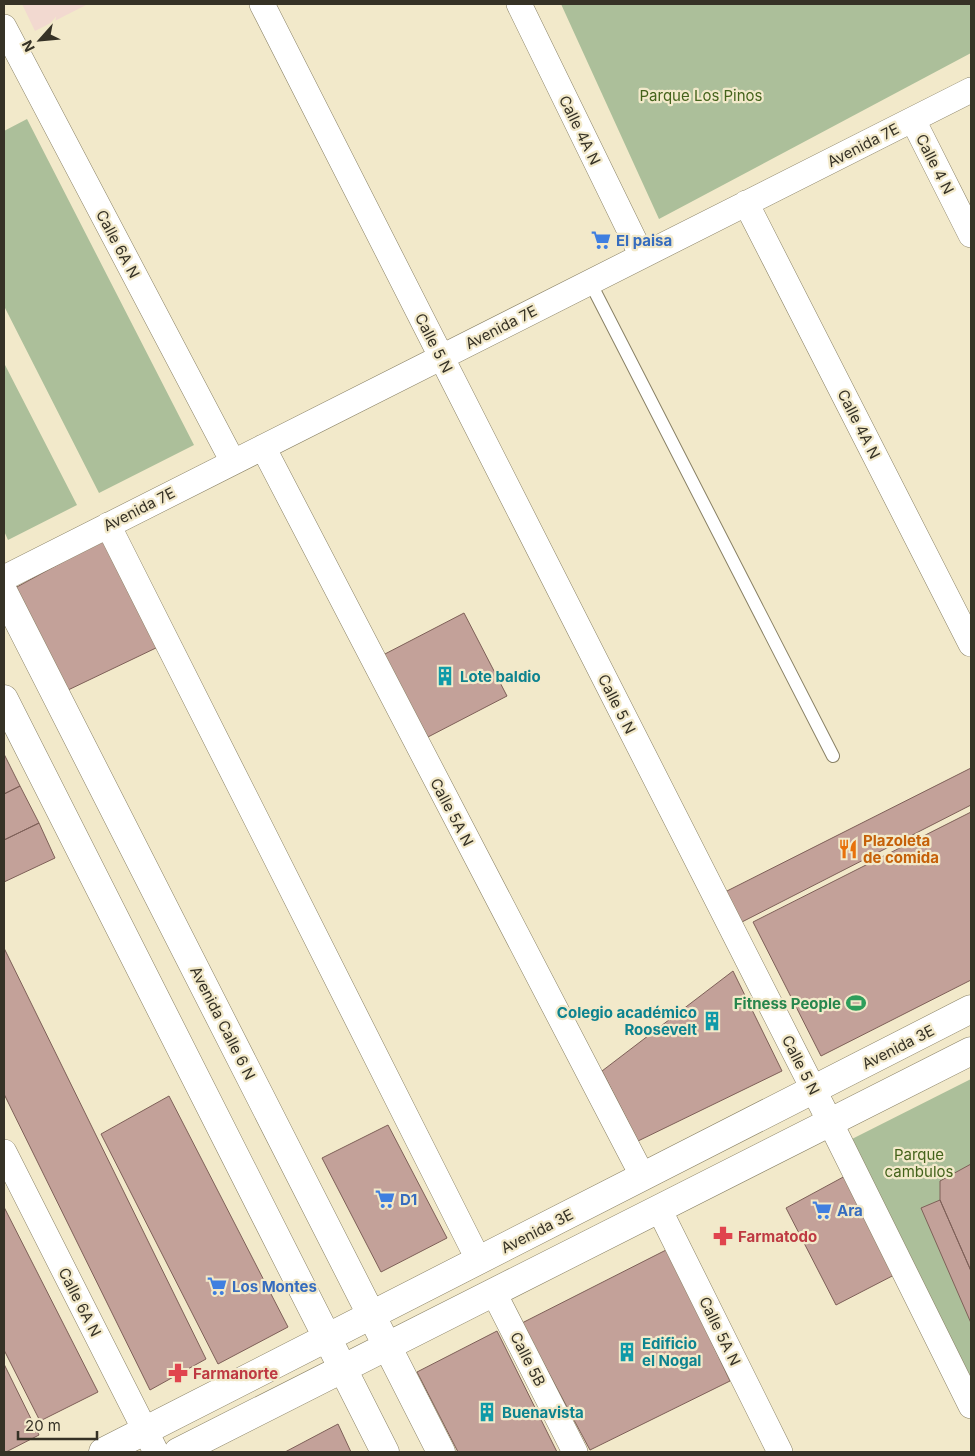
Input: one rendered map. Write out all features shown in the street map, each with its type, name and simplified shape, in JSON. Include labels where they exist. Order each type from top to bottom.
[{"type":"street","name":"Calle 5 N","points":[[262,4],[830,1122],[971,1406]]},
{"type":"street","name":"Calle 4A N","points":[[519,4],[642,256]]},
{"type":"street","name":"Calle 6A N","points":[[4,27],[233,462]]},
{"type":"street","name":"Avenida 7E","points":[[4,578],[971,90]]},
{"type":"street","name":"Calle 4 N","points":[[912,120],[971,235]]},
{"type":"street","name":"Calle 4A N","points":[[746,204],[971,644]]},
{"type":"street","name":"Calle 5A N","points":[[263,447],[643,1177]]},
{"type":"street","points":[[108,525],[479,1261]]},
{"type":"street","name":"Avenida Calle 6 N","points":[[4,593],[441,1452]]},
{"type":"street","points":[[4,699],[385,1452]]},
{"type":"street","name":"Avenida 3E","points":[[103,1452],[151,1442],[327,1338],[971,1010]]},
{"type":"street","points":[[178,1452],[971,1051]]},
{"type":"street","name":"Calle 6A N","points":[[4,1152],[151,1442]]},
{"type":"street","points":[[582,1208],[599,1239]]},
{"type":"street","name":"Calle 5A N","points":[[659,1209],[780,1452]]},
{"type":"street","name":"Calle 5B","points":[[494,1292],[575,1452]]},
{"type":"lane","points":[[590,282],[833,756]]},
{"type":"shaded area","points":[[22,4],[88,4],[35,31]]},
{"type":"green space","name":"Parque Los Pinos","points":[[561,4],[971,4],[971,53],[659,219]]},
{"type":"green space","points":[[27,119],[194,445],[99,493],[4,306],[4,131]]},
{"type":"green space","points":[[4,363],[77,505],[8,540],[4,531]]},
{"type":"green space","name":"Parque cambulos","points":[[971,1079],[971,1379],[850,1140]]},
{"type":"building","points":[[103,540],[158,647],[66,691],[15,588]]},
{"type":"building","name":"Lote baldio","points":[[464,613],[507,696],[428,737],[383,655]]},
{"type":"building","points":[[4,754],[20,786],[4,794]]},
{"type":"building","name":"Plazoleta de comida","points":[[971,768],[971,805],[738,924],[723,893]]},
{"type":"building","points":[[20,786],[39,823],[4,840],[4,794]]},
{"type":"building","points":[[971,812],[971,980],[821,1056],[753,922]]},
{"type":"building","points":[[39,823],[55,858],[4,882],[4,840]]},
{"type":"building","points":[[4,948],[206,1359],[150,1390],[4,1094]]},
{"type":"building","name":"Colegio académico Roosevelt","points":[[733,971],[782,1071],[638,1141],[602,1071]]},
{"type":"building","points":[[169,1096],[288,1327],[218,1364],[101,1134]]},
{"type":"building","points":[[388,1125],[447,1238],[381,1272],[322,1158]]},
{"type":"building","points":[[971,1164],[971,1271],[940,1200],[940,1181]]},
{"type":"building","points":[[847,1175],[898,1273],[836,1305],[786,1208]]},
{"type":"building","points":[[940,1200],[971,1271],[971,1323],[921,1208]]},
{"type":"building","points":[[4,1207],[98,1392],[40,1421],[4,1350]]},
{"type":"building","name":"Edificio el Nogal","points":[[668,1249],[730,1381],[590,1450],[522,1323]]},
{"type":"building","name":"Buenavista","points":[[497,1331],[557,1452],[458,1452],[417,1372]]},
{"type":"building","points":[[4,1364],[39,1435],[6,1452],[4,1452]]},
{"type":"building","points":[[338,1424],[351,1452],[285,1452]]},
{"type":"place","name":"El paisa","points":[[601,240]]},
{"type":"place","name":"Lote baldio","points":[[445,676]]},
{"type":"place","name":"Plazoleta de comida","points":[[848,849]]},
{"type":"place","name":"Fitness People","points":[[856,1003]]},
{"type":"place","name":"Colegio académico Roosevelt","points":[[712,1021]]},
{"type":"place","name":"D1","points":[[385,1199]]},
{"type":"place","name":"Ara","points":[[822,1210]]},
{"type":"place","name":"Farmatodo","points":[[723,1236]]},
{"type":"place","name":"Los Montes","points":[[217,1286]]},
{"type":"place","name":"Edificio el Nogal","points":[[627,1352]]},
{"type":"place","name":"Farmanorte","points":[[178,1373]]},
{"type":"place","name":"Buenavista","points":[[487,1412]]}]
